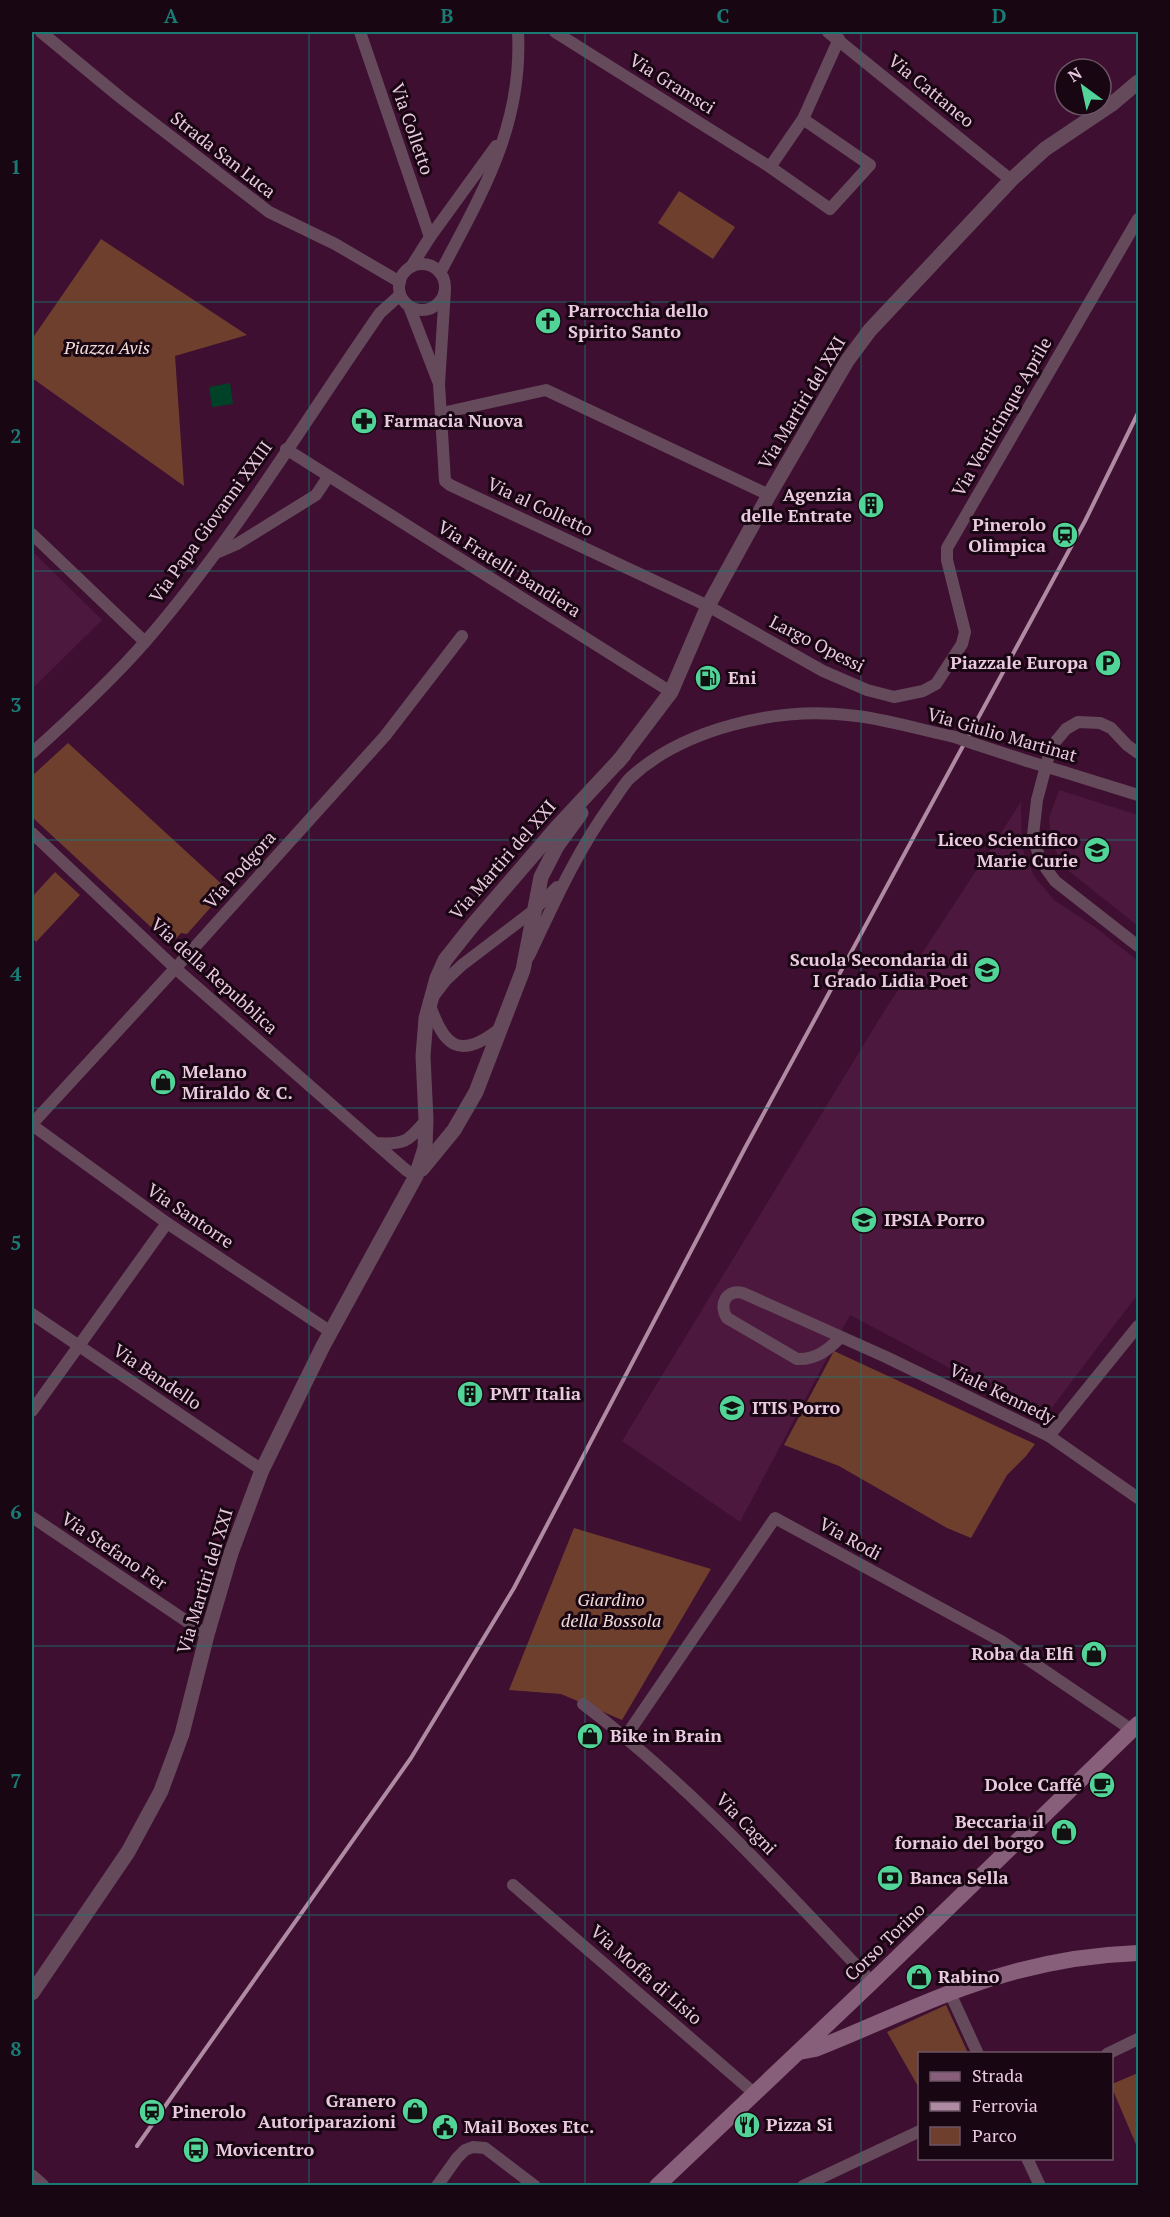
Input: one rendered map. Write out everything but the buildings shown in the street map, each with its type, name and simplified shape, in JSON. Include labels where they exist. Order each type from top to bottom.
[{"type":"main road","name":"Corso Torino","points":[[664,2183],[754,2093],[1135,1727]]},
{"type":"main road","points":[[798,2052],[814,2049],[950,1993],[998,1977],[1050,1964],[1138,1953]]},
{"type":"street","name":"Strada San Luca","points":[[41,32],[121,98],[269,212],[335,244],[400,289]]},
{"type":"street","name":"Via Colletto","points":[[360,32],[430,237]]},
{"type":"street","points":[[440,273],[491,176],[518,79],[518,32]]},
{"type":"street","name":"Via Gramsci","points":[[555,32],[770,167],[830,209],[870,165],[803,119]]},
{"type":"street","name":"Via Cattaneo","points":[[828,32],[1011,180]]},
{"type":"street","points":[[770,167],[803,119],[839,39]]},
{"type":"street","name":"Via Martiri del XXI","points":[[1113,103],[1138,82]]},
{"type":"street","name":"Via Martiri del XXI","points":[[1113,103],[1138,89]]},
{"type":"street","name":"Via Martiri del XXI","points":[[523,970],[533,911],[542,877],[557,846],[671,692],[708,606],[847,361],[870,330],[1011,180],[1045,149],[1093,117]]},
{"type":"street","points":[[411,267],[430,266],[440,273],[444,281],[445,290],[439,302],[428,309],[415,309],[409,306],[400,289],[406,271],[504,135]]},
{"type":"street","name":"Via Venticinque Aprile","points":[[962,644],[965,632],[946,548],[1138,219]]},
{"type":"street","name":"Via Papa Giovanni XXIII","points":[[32,753],[77,712],[145,642],[215,553],[380,313],[400,289]]},
{"type":"street","name":"Via al Colletto","points":[[445,290],[440,384],[445,481],[708,606]]},
{"type":"street","name":"Via al Colletto","points":[[409,306],[440,384]]},
{"type":"street","points":[[442,413],[546,390],[769,495]]},
{"type":"street","name":"Via Fratelli Bandiera","points":[[286,449],[671,692]]},
{"type":"street","points":[[215,553],[237,544],[316,495],[328,477]]},
{"type":"street","points":[[32,534],[145,642]]},
{"type":"street","name":"Largo Opessi","points":[[708,606],[823,671],[867,690],[894,697],[923,691],[936,684],[962,644]]},
{"type":"street","name":"Via Podgora","points":[[33,1121],[176,968],[385,736],[462,636]]},
{"type":"street","name":"Via Giulio Martinat","points":[[564,880],[598,822],[630,779],[665,753],[709,733],[754,720],[804,712],[850,715],[956,737],[1138,795]]},
{"type":"street","points":[[1138,753],[1127,746],[1111,729],[1100,723],[1078,722],[1065,730],[1051,747],[1035,810],[1033,835],[1040,860],[1055,881],[1138,946]]},
{"type":"street","name":"Via Martiri del XXI","points":[[32,1993],[128,1852],[161,1791],[182,1734],[231,1553],[262,1470],[331,1332],[416,1176],[426,1148],[424,1033],[429,1002],[445,960],[558,826],[624,755]]},
{"type":"street","name":"Via della Repubblica","points":[[32,833],[176,968],[375,1143],[416,1176]]},
{"type":"street","name":"Via Martiri del XXI","points":[[429,1002],[445,981],[462,965],[533,911],[564,880]]},
{"type":"street","name":"Via Martiri del XXI","points":[[416,1176],[454,1130],[476,1092],[498,1030],[564,880]]},
{"type":"street","points":[[429,1002],[436,1021],[454,1044],[467,1048],[483,1042],[498,1030]]},
{"type":"street","points":[[375,1143],[398,1144],[412,1138],[426,1120]]},
{"type":"street","name":"Via Santorre","points":[[33,1121],[167,1223],[331,1332]]},
{"type":"street","points":[[32,1412],[167,1223]]},
{"type":"street","name":"Viale Kennedy","points":[[841,1337],[828,1350],[808,1360],[797,1359],[727,1318],[723,1304],[729,1295],[743,1293],[841,1337],[1049,1436],[1138,1498]]},
{"type":"street","name":"Via Bandello","points":[[32,1314],[262,1470]]},
{"type":"street","points":[[1049,1436],[1138,1326]]},
{"type":"street","name":"Via Stefano Fer","points":[[32,1516],[207,1635]]},
{"type":"street","name":"Via Rodi","points":[[626,1736],[775,1518],[1001,1641],[1135,1727]]},
{"type":"street","name":"Via Cagni","points":[[583,1704],[626,1736],[706,1808],[872,1982]]},
{"type":"street","name":"Via Moffa di Lisio","points":[[513,1885],[754,2093]]},
{"type":"street","points":[[950,1993],[977,2052]]},
{"type":"street","points":[[1111,2052],[1138,2039]]},
{"type":"street","points":[[803,2186],[918,2132]]},
{"type":"street","points":[[437,2186],[457,2158],[465,2150],[473,2147],[485,2148],[535,2186]]},
{"type":"street","points":[[1029,2160],[1040,2186]]},
{"type":"street","points":[[32,2177],[42,2186]]},
{"type":"shaded area","points":[[230,383],[233,404],[212,407],[209,387]]},
{"type":"shaded area","points":[[32,551],[102,620],[32,689]]},
{"type":"shaded area","name":"Liceo Scientifico Marie Curie","points":[[1059,790],[1138,815],[1138,926],[1065,868],[1059,858],[1051,841],[1049,818]]},
{"type":"shaded area","points":[[1021,802],[1022,848],[1034,876],[1054,900],[1095,927],[1138,961],[1138,1294],[1044,1418],[850,1315],[740,1522],[622,1441],[883,1013]]},
{"type":"green space","points":[[679,191],[735,227],[713,259],[658,223]]},
{"type":"green space","name":"Piazza Avis","points":[[101,239],[247,335],[175,356],[184,486],[32,378],[32,339]]},
{"type":"green space","points":[[68,743],[227,889],[187,934],[181,933],[172,943],[166,941],[32,817],[32,776]]},
{"type":"green space","points":[[55,872],[80,895],[36,942],[32,937],[32,897]]},
{"type":"green space","points":[[834,1351],[1035,1444],[1007,1475],[971,1538],[947,1528],[839,1466],[784,1445]]},
{"type":"green space","name":"Giardino della Bossola","points":[[574,1528],[711,1569],[622,1720],[561,1694],[509,1690]]},
{"type":"green space","points":[[946,2005],[968,2052],[918,2052],[918,2086],[887,2032]]},
{"type":"green space","points":[[1138,2073],[1138,2149],[1113,2090],[1113,2084]]},
{"type":"railway","points":[[137,2146],[411,1758],[514,1588],[745,1148],[1085,521],[1138,413]]},
{"type":"place","name":"Parrocchia dello Spirito Santo","points":[[548,321]]},
{"type":"place","name":"Farmacia Nuova","points":[[364,421]]},
{"type":"place","name":"Agenzia delle Entrate","points":[[871,505]]},
{"type":"place","name":"Pinerolo Olimpica","points":[[1065,535]]},
{"type":"place","name":"Piazzale Europa","points":[[1108,663]]},
{"type":"place","name":"Eni","points":[[708,678]]},
{"type":"place","name":"Liceo Scientifico Marie Curie","points":[[1097,850]]},
{"type":"place","name":"Scuola Secondaria di I Grado Lidia Poet","points":[[987,970]]},
{"type":"place","name":"Melano Miraldo & C.","points":[[163,1082]]},
{"type":"place","name":"IPSIA Porro","points":[[864,1220]]},
{"type":"place","name":"PMT Italia","points":[[470,1394]]},
{"type":"place","name":"ITIS Porro","points":[[732,1408]]},
{"type":"place","name":"Roba da Elfi","points":[[1094,1654]]},
{"type":"place","name":"Bike in Brain","points":[[590,1736]]},
{"type":"place","name":"Dolce Caffé","points":[[1102,1785]]},
{"type":"place","name":"Beccaria il fornaio del borgo","points":[[1064,1832]]},
{"type":"place","name":"Banca Sella","points":[[890,1878]]},
{"type":"place","name":"Rabino","points":[[919,1977]]},
{"type":"place","name":"Granero Autoriparazioni","points":[[415,2111]]},
{"type":"place","name":"Pinerolo","points":[[152,2112]]},
{"type":"place","name":"Pizza Si","points":[[747,2125]]},
{"type":"place","name":"Mail Boxes Etc.","points":[[445,2127]]},
{"type":"place","name":"Movicentro","points":[[196,2150]]}]
